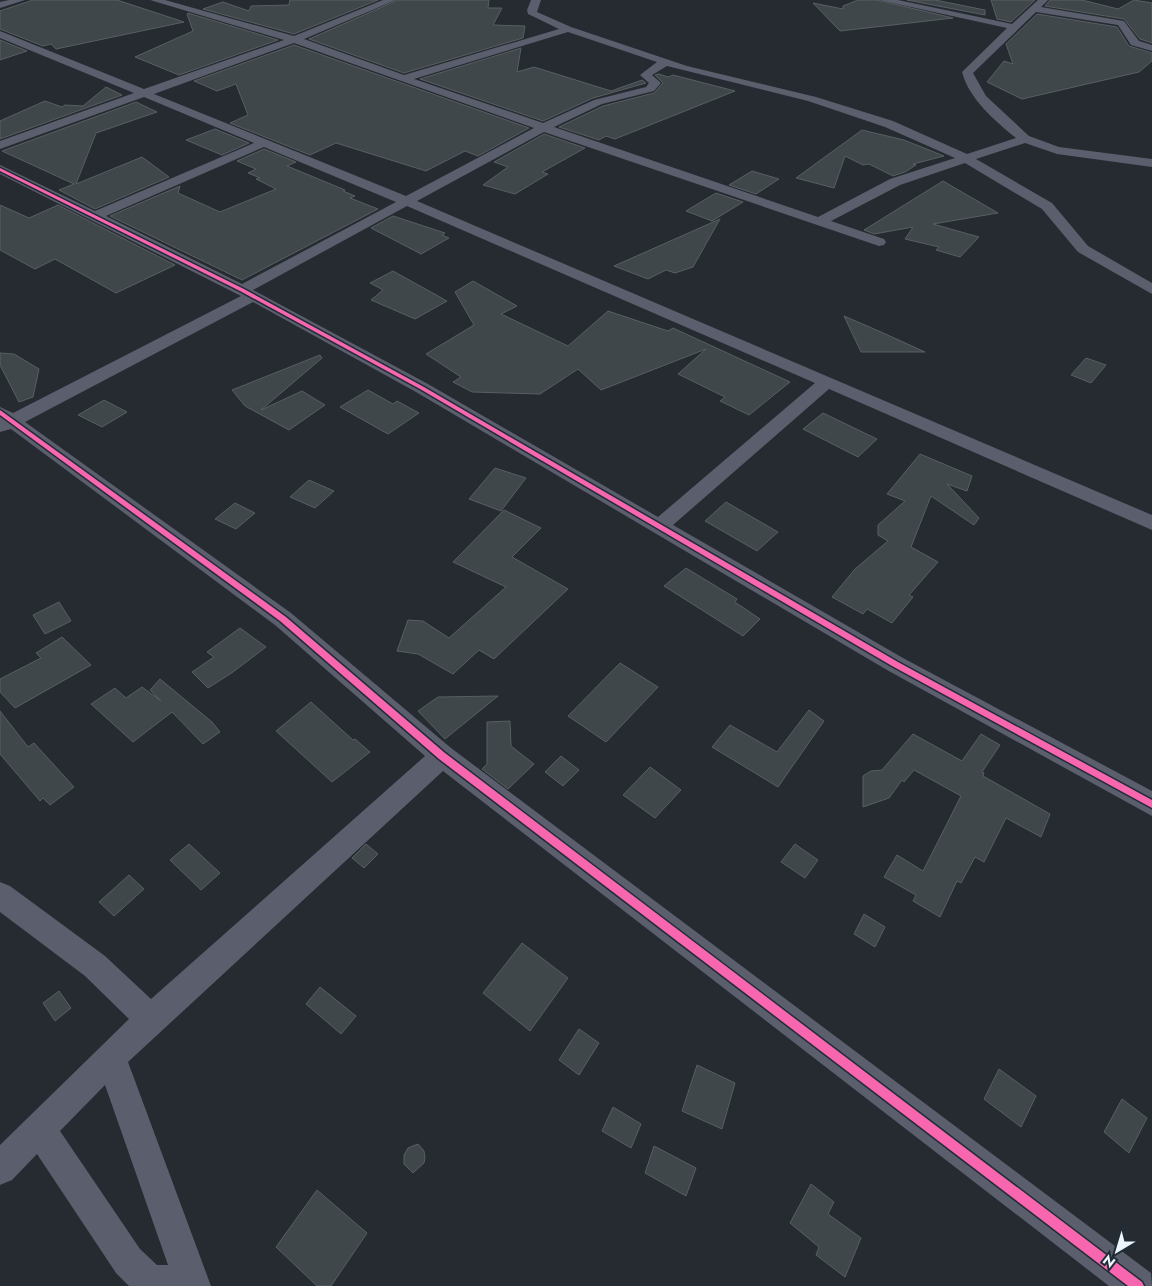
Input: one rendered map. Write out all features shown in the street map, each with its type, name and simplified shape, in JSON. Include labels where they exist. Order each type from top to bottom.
[{"type":"street","points":[[0,5],[20,0]]},
{"type":"street","points":[[155,0],[256,30],[296,39],[402,79],[879,242]]},
{"type":"street","points":[[0,145],[296,39],[391,0]]},
{"type":"street","points":[[536,0],[532,10],[533,14],[568,29],[706,75],[812,99],[855,112],[889,124],[965,158],[1047,206],[1083,249],[1152,290]]},
{"type":"street","points":[[884,0],[1015,27]]},
{"type":"street","points":[[1152,48],[1135,43],[1121,23],[1039,4],[968,72],[972,86],[1002,120],[1025,139],[1057,150],[1152,162]]},
{"type":"street","points":[[402,79],[476,56],[525,45],[568,29]]},
{"type":"street","points":[[0,34],[408,202],[828,381],[1152,524]]},
{"type":"street","points":[[665,62],[645,75],[656,83],[654,86],[598,102],[544,127],[247,293],[4,420],[283,619],[442,756],[1138,1286]]},
{"type":"street","points":[[818,222],[895,182],[1025,139]]},
{"type":"street","points":[[93,217],[266,142]]},
{"type":"street","points":[[0,170],[247,293],[422,388],[896,664],[1152,804]]},
{"type":"street","points":[[660,526],[828,381]]},
{"type":"street","points":[[0,1168],[151,1018],[442,756]]},
{"type":"street","points":[[0,895],[95,966],[151,1018]]},
{"type":"street","points":[[39,1129],[128,1262],[150,1282],[192,1285],[111,1057]]},
{"type":"building","points":[[33,0],[117,0],[184,22],[56,49],[51,44],[43,46],[0,29],[0,11]]},
{"type":"building","points":[[290,0],[378,0],[294,34],[203,9],[223,2],[249,11],[251,6],[289,5]]},
{"type":"building","points":[[398,0],[489,0],[488,8],[502,8],[493,25],[525,26],[523,38],[404,73],[309,39]]},
{"type":"building","points":[[858,0],[877,0],[953,18],[840,31],[813,3],[843,9],[843,6]]},
{"type":"building","points":[[907,0],[935,0],[985,10],[985,15]]},
{"type":"building","points":[[991,0],[1035,0],[1011,22],[997,19]]},
{"type":"building","points":[[1050,0],[1082,0],[1118,9],[1134,0],[1152,3],[1152,43],[1140,39],[1124,19],[1045,6]]},
{"type":"building","points":[[187,14],[278,40],[179,75],[135,57],[193,31]]},
{"type":"building","points":[[1037,14],[1117,27],[1129,46],[1152,53],[1152,61],[1139,72],[1022,99],[987,82],[1004,61],[1013,64],[1006,44]]},
{"type":"building","points":[[0,40],[27,51],[0,60]]},
{"type":"building","points":[[294,45],[529,128],[478,156],[465,151],[426,171],[336,143],[310,155],[230,123],[248,115],[236,84],[217,91],[194,81]]},
{"type":"building","points":[[521,48],[517,72],[534,67],[611,91],[642,80],[646,83],[593,98],[543,121],[420,79]]},
{"type":"building","points":[[659,74],[668,77],[673,75],[735,91],[615,139],[606,136],[599,140],[559,127],[603,106],[654,93],[663,83],[655,75]]},
{"type":"building","points":[[106,87],[122,95],[0,139],[0,121],[45,101],[62,107],[65,105],[83,106]]},
{"type":"building","points":[[136,102],[157,112],[96,133],[76,184],[142,157],[169,177],[95,209],[59,190],[74,184],[2,151]]},
{"type":"building","points":[[215,129],[249,143],[222,155],[186,140]]},
{"type":"building","points":[[862,130],[904,140],[944,156],[913,164],[916,165],[905,172],[893,176],[869,164],[863,165],[845,156],[834,188],[796,178]]},
{"type":"building","points":[[544,134],[585,148],[542,172],[548,174],[515,194],[483,185],[508,167],[494,162]]},
{"type":"building","points":[[264,149],[296,162],[287,166],[345,190],[343,191],[355,196],[350,198],[378,209],[242,280],[110,216],[180,186],[178,193],[220,212],[276,189],[256,179],[260,178],[248,173],[256,169],[237,161]]},
{"type":"building","points":[[752,171],[779,179],[756,194],[729,185]]},
{"type":"building","points":[[943,181],[998,213],[933,224],[979,237],[960,257],[936,250],[939,247],[905,239],[913,227],[874,234],[864,230]]},
{"type":"building","points":[[716,193],[743,202],[712,221],[686,211]]},
{"type":"building","points":[[0,205],[29,218],[58,205],[175,265],[116,293],[55,259],[35,269],[0,250]]},
{"type":"building","points":[[393,216],[445,233],[442,235],[449,238],[421,254],[371,228]]},
{"type":"building","points":[[720,219],[693,267],[675,273],[666,270],[648,279],[614,266]]},
{"type":"building","points":[[393,271],[447,301],[415,319],[371,300],[383,290],[370,283]]},
{"type":"building","points":[[473,281],[517,306],[501,314],[568,346],[608,311],[668,331],[673,328],[790,382],[749,415],[720,401],[725,397],[678,374],[706,349],[601,390],[578,369],[540,394],[472,392],[453,382],[461,377],[426,354],[474,325],[455,292]]},
{"type":"building","points":[[844,316],[881,332],[925,352],[861,352]]},
{"type":"building","points":[[0,353],[14,354],[39,369],[33,397],[19,402],[0,365]]},
{"type":"building","points":[[320,355],[322,358],[261,410],[302,391],[325,405],[289,430],[245,406],[232,390]]},
{"type":"building","points":[[1086,358],[1106,365],[1091,383],[1071,375]]},
{"type":"building","points":[[368,390],[393,404],[397,401],[419,413],[388,434],[340,407]]},
{"type":"building","points":[[104,400],[127,412],[102,427],[78,415]]},
{"type":"building","points":[[823,413],[877,439],[858,457],[803,429]]},
{"type":"building","points":[[920,454],[972,476],[967,491],[947,484],[979,518],[974,525],[931,496],[911,547],[938,562],[909,595],[913,597],[892,623],[867,609],[863,614],[832,597],[855,569],[888,541],[878,535],[878,525],[905,501],[887,494]]},
{"type":"building","points":[[495,468],[526,478],[501,511],[469,499]]},
{"type":"building","points":[[309,480],[334,491],[315,508],[290,497]]},
{"type":"building","points":[[726,502],[778,532],[757,551],[705,521]]},
{"type":"building","points":[[235,503],[255,513],[236,529],[215,519]]},
{"type":"building","points":[[504,510],[541,528],[512,557],[568,589],[494,659],[479,650],[453,674],[418,654],[397,651],[408,620],[423,621],[449,638],[506,587],[453,562]]},
{"type":"building","points":[[686,568],[737,599],[735,602],[760,619],[743,636],[664,586]]},
{"type":"building","points":[[59,602],[71,621],[45,634],[33,615]]},
{"type":"building","points":[[240,628],[266,647],[208,688],[192,672],[214,657],[207,652]]},
{"type":"building","points":[[62,637],[91,665],[15,708],[0,692],[0,679],[41,658],[36,653]]},
{"type":"building","points":[[620,663],[658,687],[606,742],[568,716]]},
{"type":"building","points":[[160,679],[212,722],[220,732],[203,744],[172,712],[133,742],[91,704],[115,688],[126,698],[142,687],[161,701],[150,690]]},
{"type":"building","points":[[498,696],[445,739],[418,711],[438,697]]},
{"type":"building","points":[[311,702],[353,740],[355,739],[370,752],[332,782],[276,731]]},
{"type":"building","points":[[809,710],[824,721],[778,787],[712,747],[730,725],[777,752]]},
{"type":"building","points":[[0,711],[28,747],[34,743],[74,787],[50,805],[43,798],[40,801],[0,754]]},
{"type":"building","points":[[510,721],[511,746],[534,764],[508,789],[482,769],[487,764],[487,722]]},
{"type":"building","points":[[913,734],[962,761],[981,734],[1000,745],[982,772],[984,773],[983,776],[1050,814],[1041,837],[1006,818],[984,862],[975,857],[961,883],[957,881],[940,917],[913,901],[916,895],[884,877],[897,855],[923,871],[961,796],[914,770],[904,782],[902,780],[889,798],[863,807],[863,776],[871,771],[882,770]]},
{"type":"building","points":[[561,756],[579,770],[563,786],[545,772]]},
{"type":"building","points":[[650,767],[681,790],[655,818],[623,795]]},
{"type":"building","points":[[189,844],[220,873],[201,890],[170,860]]},
{"type":"building","points":[[366,844],[378,854],[364,868],[352,858]]},
{"type":"building","points":[[795,844],[818,860],[805,878],[781,862]]},
{"type":"building","points":[[129,875],[144,889],[114,916],[99,902]]},
{"type":"building","points":[[864,914],[885,927],[875,947],[854,934]]},
{"type":"building","points":[[522,943],[568,978],[530,1031],[483,993]]},
{"type":"building","points":[[320,987],[356,1016],[341,1034],[306,1004]]},
{"type":"building","points":[[59,991],[71,1008],[55,1021],[43,1003]]},
{"type":"building","points":[[579,1029],[599,1043],[579,1075],[559,1060]]},
{"type":"building","points":[[697,1065],[735,1083],[722,1129],[682,1111]]},
{"type":"building","points":[[999,1069],[1036,1096],[1021,1127],[984,1099]]},
{"type":"building","points":[[1122,1099],[1147,1118],[1129,1153],[1104,1132]]},
{"type":"building","points":[[613,1107],[641,1124],[631,1148],[602,1131]]},
{"type":"building","points":[[418,1144],[424,1151],[425,1158],[424,1163],[413,1173],[404,1164],[404,1155],[408,1148]]},
{"type":"building","points":[[654,1146],[696,1168],[686,1196],[645,1173]]},
{"type":"building","points":[[811,1184],[834,1202],[828,1214],[861,1238],[845,1277],[816,1255],[819,1247],[790,1223]]},
{"type":"building","points":[[317,1190],[367,1233],[331,1286],[317,1286],[276,1247]]},
{"type":"cycle path","points":[[0,169],[242,290],[422,388],[895,664],[1152,804]]},
{"type":"cycle path","points":[[0,412],[283,619],[442,756],[1138,1286]]}]
